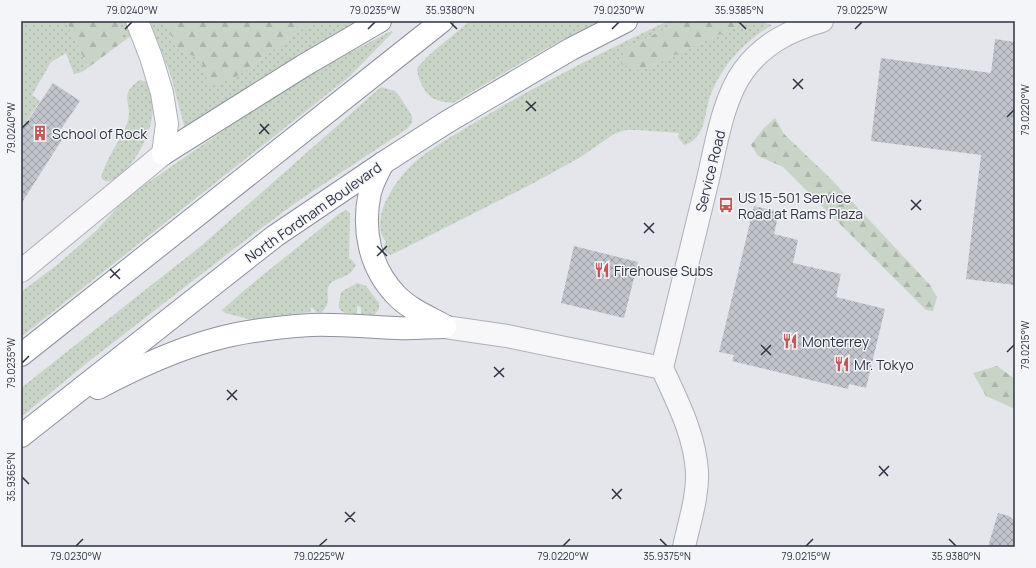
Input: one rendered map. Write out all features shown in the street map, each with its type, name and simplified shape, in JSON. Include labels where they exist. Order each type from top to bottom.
[{"type":"main road","points":[[137,21],[162,93],[167,124],[163,154]]},
{"type":"main road","points":[[163,154],[303,66],[380,21]]},
{"type":"main road","points":[[21,355],[442,21]]},
{"type":"main road","name":"North Fordham Boulevard","points":[[21,436],[275,236],[447,122],[559,56],[626,21]]},
{"type":"main road","points":[[383,163],[371,190],[367,214],[367,232],[374,261],[383,278],[396,296],[406,304],[445,326]]},
{"type":"main road","points":[[48,414],[136,368],[186,348],[236,334],[312,325],[398,328],[445,326]]},
{"type":"street","name":"Service Road","points":[[662,368],[719,135],[731,92],[743,70],[774,40],[788,33],[822,21]]},
{"type":"street","points":[[21,271],[163,154]]},
{"type":"street","points":[[445,326],[507,336],[662,368],[683,414],[693,450],[697,472],[694,497],[684,547]]},
{"type":"green space","points":[[21,21],[66,21],[89,67],[82,72],[74,74],[66,53],[51,62],[32,95],[40,101],[21,130]]},
{"type":"green space","points":[[66,21],[118,21],[122,32],[128,38],[89,67]]},
{"type":"green space","points":[[118,21],[131,21],[134,35],[128,38],[122,32]]},
{"type":"green space","points":[[150,21],[165,21],[177,49],[201,59],[209,86],[236,77],[313,21],[360,21],[185,129],[171,76]]},
{"type":"green space","points":[[165,21],[313,21],[236,77],[209,87],[201,59],[177,49]]},
{"type":"green space","points":[[470,21],[600,21],[544,50],[453,103],[437,100],[429,95],[423,87],[417,68],[429,55]]},
{"type":"green space","points":[[668,21],[686,21],[676,24],[626,48],[640,71],[749,21],[757,21],[772,25],[744,46],[726,67],[718,79],[710,96],[700,132],[691,142],[684,145],[678,137],[679,133],[626,130],[614,134],[579,158],[528,186],[391,255],[385,252],[384,246],[386,242],[381,232],[380,220],[383,208],[388,196],[404,173],[421,157],[441,143],[521,96],[583,62]]},
{"type":"green space","points":[[686,21],[749,21],[640,71],[621,64],[626,48],[676,24]]},
{"type":"green space","points":[[391,31],[393,32],[350,76],[21,337],[21,292],[57,265],[96,231],[123,201],[292,83]]},
{"type":"green space","points":[[140,80],[146,82],[152,99],[152,117],[147,136],[138,154],[128,168],[117,178],[107,181],[101,177],[128,121],[129,109],[127,95],[133,85]]},
{"type":"green space","points":[[381,87],[395,91],[412,116],[412,123],[407,129],[301,199],[252,235],[88,362],[21,417],[21,388],[201,246]]},
{"type":"green space","points":[[775,118],[784,134],[831,179],[930,285],[937,297],[933,311],[926,310],[783,167],[758,156],[751,145],[763,129]]},
{"type":"green space","points":[[346,210],[350,213],[349,259],[351,259],[356,265],[348,275],[335,280],[330,284],[327,291],[327,305],[321,313],[316,312],[313,308],[310,308],[311,312],[249,319],[225,313],[222,310],[340,213]]},
{"type":"green space","points":[[357,283],[366,286],[379,303],[379,309],[374,315],[361,314],[361,307],[357,306],[357,314],[346,313],[340,310],[339,303],[341,292]]},
{"type":"green space","points":[[997,366],[1015,379],[1015,409],[986,396],[973,373]]},
{"type":"building","points":[[995,39],[1015,42],[1015,285],[966,279],[981,155],[871,141],[881,58],[991,73]]},
{"type":"building","name":"School of Rock","points":[[53,83],[80,101],[57,135],[63,138],[21,204],[21,131]]},
{"type":"building","points":[[754,206],[779,212],[774,234],[798,240],[793,263],[841,274],[836,297],[885,309],[866,388],[849,384],[848,389],[732,361],[734,355],[719,352]]},
{"type":"building","points":[[574,246],[638,262],[624,318],[561,303]]},
{"type":"building","points":[[998,513],[1009,516],[1015,521],[1015,547],[988,547]]},
{"type":"place","name":"School of Rock","points":[[40,133]]},
{"type":"place","name":"US 15-501 Service Road at Rams Plaza","points":[[726,205]]},
{"type":"place","name":"Firehouse Subs","points":[[602,270]]},
{"type":"place","name":"Monterrey","points":[[790,341]]},
{"type":"place","name":"Mr. Tokyo","points":[[842,364]]}]
